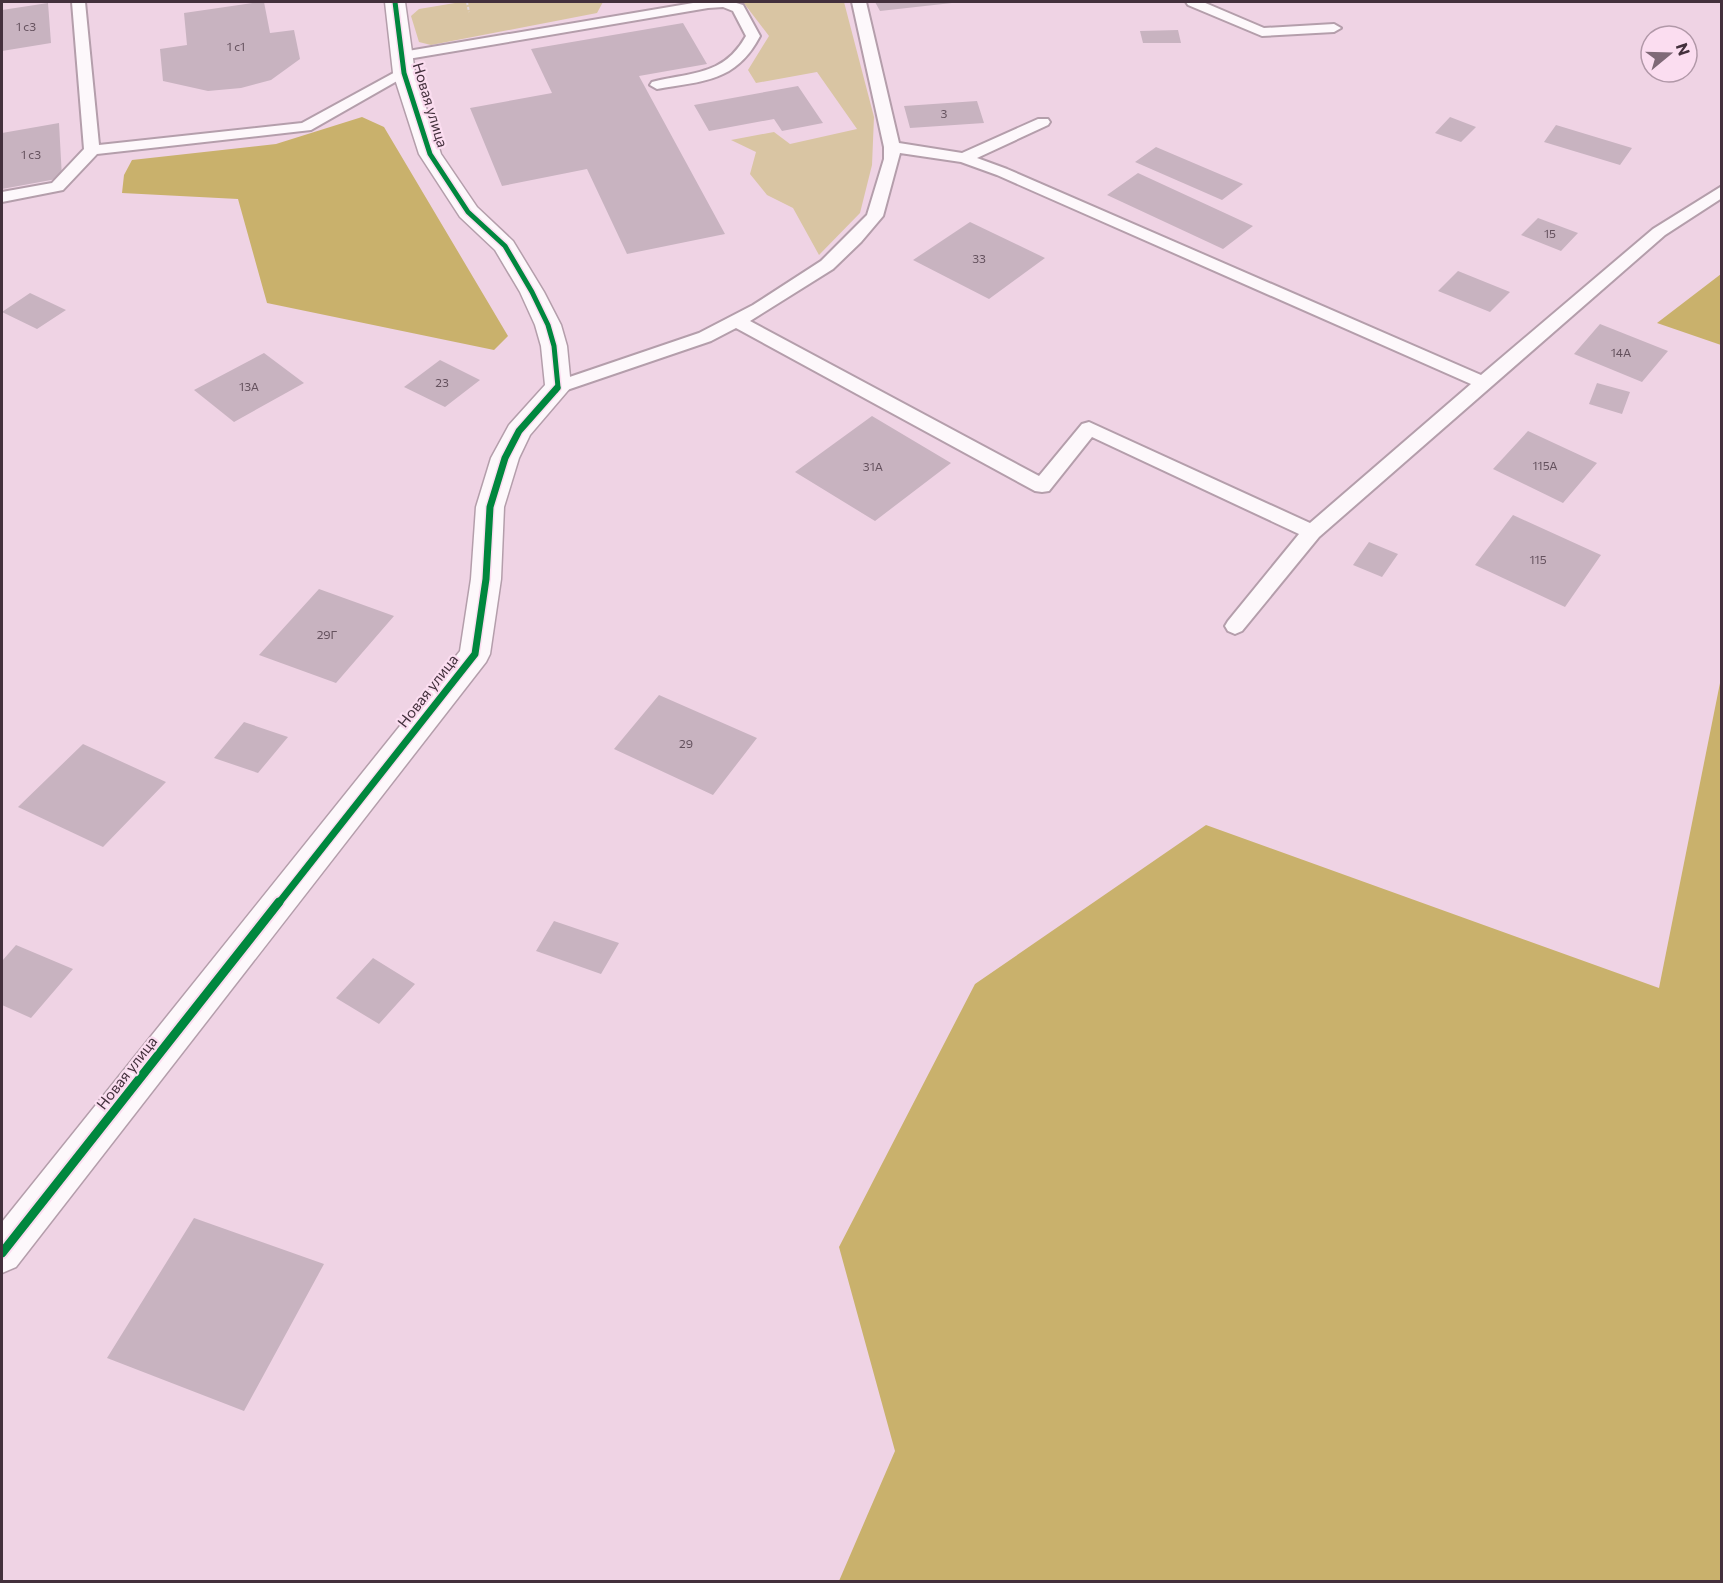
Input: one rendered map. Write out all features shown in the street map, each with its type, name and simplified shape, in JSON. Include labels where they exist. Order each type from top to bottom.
[{"type":"street","name":"Новая улица","points":[[2,1253],[475,654],[486,579],[490,507],[505,458],[519,431],[558,387],[558,371],[548,325],[506,246],[468,212],[430,154],[403,65],[395,2]]},
{"type":"lane","points":[[78,2],[92,150]]},
{"type":"lane","points":[[641,2],[648,16]]},
{"type":"lane","points":[[558,387],[705,337],[737,321],[800,284],[826,265],[855,239],[875,216],[892,159],[892,147],[859,2]]},
{"type":"lane","points":[[1193,2],[1262,32],[1334,28]]},
{"type":"lane","points":[[2,197],[57,187],[92,150],[306,127],[403,65],[724,3],[738,8],[753,36],[748,49],[738,62],[719,71],[657,85]]},
{"type":"lane","points":[[964,158],[1043,122]]},
{"type":"lane","points":[[892,147],[964,158],[1002,172],[1483,383]]},
{"type":"lane","points":[[1235,626],[1312,532],[1659,232],[1722,191]]},
{"type":"lane","points":[[737,321],[1042,486],[1089,428],[1312,532]]},
{"type":"shaded area","points":[[461,2],[603,2],[597,13],[431,45],[419,42],[411,16],[419,9]]},
{"type":"shaded area","points":[[743,2],[844,2],[874,117],[872,165],[860,213],[819,255],[793,208],[767,195],[750,174],[756,152],[731,140],[774,132],[790,144],[857,129],[817,72],[756,83],[748,70],[769,36]]},
{"type":"shaded area","points":[[362,117],[384,127],[508,336],[494,350],[267,303],[238,199],[122,193],[124,175],[132,160],[276,144]]},
{"type":"shaded area","points":[[1721,274],[1721,345],[1657,323]]},
{"type":"shaded area","points":[[1721,678],[1721,1581],[839,1581],[895,1451],[839,1247],[975,984],[1206,825],[1659,988]]},
{"type":"building","points":[[264,2],[270,33],[294,30],[300,59],[271,80],[241,88],[208,91],[163,81],[160,49],[187,45],[184,13]]},
{"type":"building","points":[[875,2],[952,2],[952,3],[880,11]]},
{"type":"building","points":[[48,3],[51,43],[2,51],[2,10]]},
{"type":"building","points":[[683,23],[707,64],[639,76],[725,234],[627,254],[587,169],[502,186],[470,108],[552,93],[531,49]]},
{"type":"building","points":[[1178,30],[1181,43],[1143,43],[1140,31]]},
{"type":"building","points":[[798,86],[823,123],[782,131],[774,119],[709,131],[694,105]]},
{"type":"building","points":[[977,101],[984,123],[910,128],[904,106]]},
{"type":"building","points":[[1450,117],[1476,127],[1461,142],[1435,133]]},
{"type":"building","points":[[59,123],[62,178],[2,189],[2,133]]},
{"type":"building","points":[[1556,125],[1632,148],[1620,165],[1544,142]]},
{"type":"building","points":[[1156,147],[1243,184],[1222,200],[1135,162]]},
{"type":"building","points":[[1138,173],[1253,226],[1223,249],[1107,195]]},
{"type":"building","points":[[1538,218],[1578,233],[1561,251],[1521,235]]},
{"type":"building","points":[[970,222],[1045,258],[989,299],[913,260]]},
{"type":"building","points":[[1458,271],[1510,292],[1490,312],[1438,291]]},
{"type":"building","points":[[30,293],[66,310],[37,329],[2,312]]},
{"type":"building","points":[[1600,324],[1668,351],[1642,382],[1574,354]]},
{"type":"building","points":[[264,353],[304,383],[234,422],[194,390]]},
{"type":"building","points":[[440,360],[480,380],[445,407],[404,387]]},
{"type":"building","points":[[1597,383],[1630,392],[1622,414],[1589,404]]},
{"type":"building","points":[[872,416],[951,463],[875,521],[795,472]]},
{"type":"building","points":[[1528,431],[1597,463],[1563,503],[1493,469]]},
{"type":"building","points":[[1513,515],[1601,555],[1565,607],[1475,565]]},
{"type":"building","points":[[1369,542],[1398,554],[1382,577],[1353,565]]},
{"type":"building","points":[[319,589],[394,616],[336,683],[259,655]]},
{"type":"building","points":[[659,695],[757,738],[713,795],[614,749]]},
{"type":"building","points":[[244,722],[288,737],[258,773],[214,758]]},
{"type":"building","points":[[83,744],[166,782],[103,847],[18,807]]},
{"type":"building","points":[[554,921],[619,943],[601,974],[536,951]]},
{"type":"building","points":[[16,945],[73,969],[31,1018],[2,1005],[2,961]]},
{"type":"building","points":[[373,958],[415,984],[379,1024],[336,998]]},
{"type":"building","points":[[194,1218],[324,1264],[244,1411],[107,1358]]},
{"type":"cycle path","points":[[2,1253],[475,654],[486,579],[490,507],[505,458],[519,431],[558,387],[558,371],[548,325],[505,246],[468,212],[430,154],[404,73],[395,2]]}]
